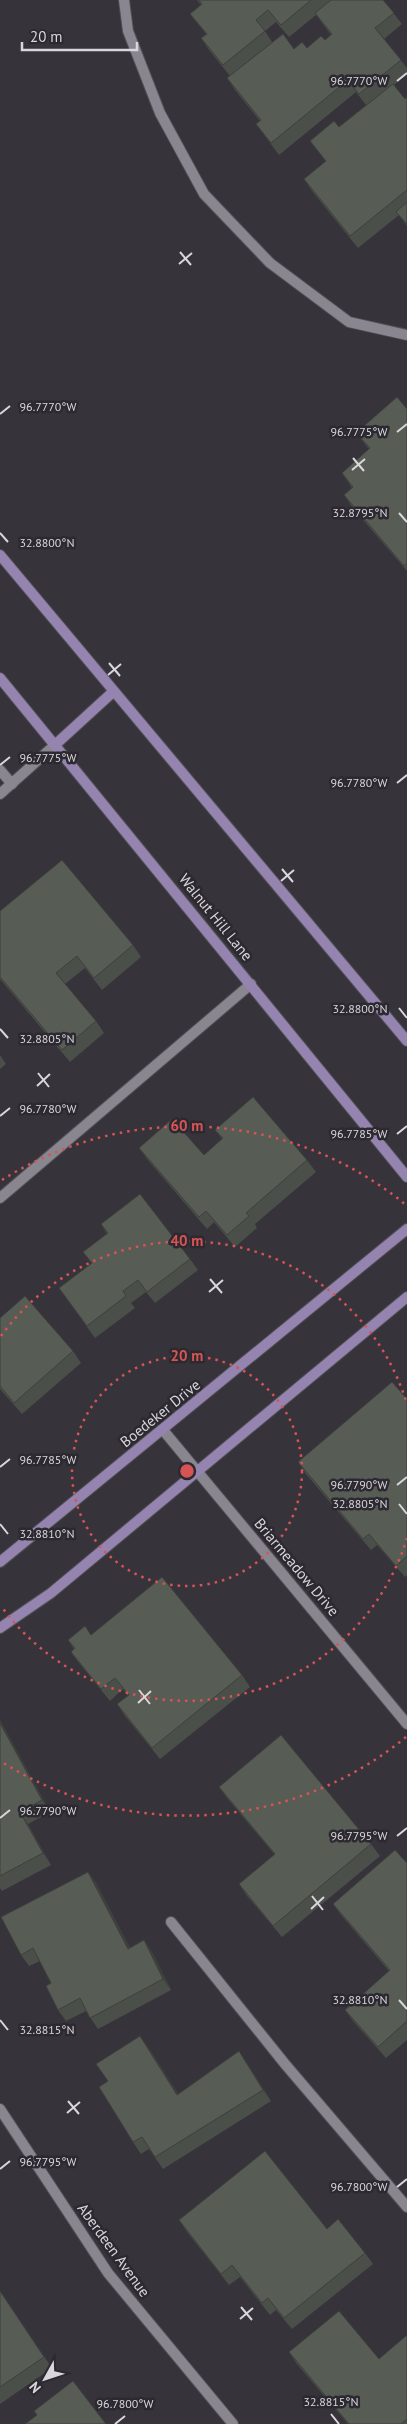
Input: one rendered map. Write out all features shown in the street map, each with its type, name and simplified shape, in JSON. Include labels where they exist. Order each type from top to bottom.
[{"type":"main road","points":[[0,555],[407,1041]]},
{"type":"main road","name":"Walnut Hill Lane","points":[[0,678],[56,744],[407,1177]]},
{"type":"main road","points":[[56,744],[114,692]]},
{"type":"main road","name":"Boedeker Drive","points":[[0,1562],[407,1229]]},
{"type":"main road","points":[[0,1628],[51,1593],[407,1297]]},
{"type":"street","points":[[124,0],[128,31],[160,113],[204,194],[270,263],[349,322],[407,335]]},
{"type":"street","points":[[0,794],[56,744]]},
{"type":"street","points":[[0,770],[12,784]]},
{"type":"street","points":[[0,1198],[251,984]]},
{"type":"street","name":"Briarmeadow Drive","points":[[163,1430],[407,1724]]},
{"type":"street","points":[[171,1922],[285,2064],[407,2207]]},
{"type":"street","name":"Aberdeen Avenue","points":[[0,2109],[108,2273],[233,2424]]},
{"type":"building","points":[[199,0],[311,0],[281,25],[268,10],[256,20],[265,31],[223,65],[201,38],[207,34],[190,14],[202,4]]},
{"type":"building","points":[[331,0],[383,0],[394,13],[375,28],[401,60],[359,94],[348,80],[271,143],[256,124],[261,120],[227,78],[283,34],[294,49],[302,42],[307,48],[321,36],[325,40],[332,34],[315,13]]},
{"type":"building","points":[[393,84],[405,99],[407,97],[407,190],[350,236],[304,179],[326,161],[310,141],[334,121],[339,127]]},
{"type":"building","points":[[407,202],[407,224],[396,212]]},
{"type":"building","points":[[397,397],[407,409],[407,563],[404,566],[344,495],[353,487],[342,473],[370,448],[356,433]]},
{"type":"building","points":[[62,860],[133,945],[94,978],[77,956],[56,973],[96,1021],[62,1050],[0,977],[0,911]]},
{"type":"building","points":[[253,1097],[307,1160],[246,1213],[249,1216],[227,1235],[206,1211],[199,1217],[139,1148],[172,1119],[204,1155],[223,1138],[215,1130]]},
{"type":"building","points":[[140,1194],[190,1259],[147,1292],[138,1280],[123,1291],[126,1296],[87,1326],[59,1288],[92,1263],[83,1252],[108,1233],[101,1224]]},
{"type":"building","points":[[25,1296],[73,1351],[14,1403],[0,1386],[0,1318]]},
{"type":"building","points":[[392,1382],[407,1399],[407,1556],[396,1566],[369,1534],[363,1539],[298,1462]]},
{"type":"building","points":[[162,1577],[242,1675],[152,1748],[117,1704],[129,1695],[115,1678],[101,1689],[71,1652],[75,1648],[68,1640],[85,1626],[91,1635]]},
{"type":"building","points":[[0,1723],[42,1800],[20,1812],[43,1853],[0,1876]]},
{"type":"building","points":[[281,1735],[371,1844],[273,1926],[239,1884],[275,1854],[219,1787]]},
{"type":"building","points":[[395,1850],[407,1863],[407,2021],[378,2047],[345,2010],[390,1970],[333,1904]]},
{"type":"building","points":[[88,1872],[128,1949],[144,1940],[163,1979],[90,2018],[80,1998],[58,2010],[46,1986],[51,1983],[33,1948],[21,1955],[1,1917]]},
{"type":"building","points":[[140,2036],[177,2095],[239,2051],[263,2090],[155,2157],[142,2137],[133,2142],[99,2087],[108,2081],[96,2064]]},
{"type":"building","points":[[265,2151],[327,2229],[338,2219],[365,2253],[284,2318],[268,2298],[262,2303],[232,2265],[221,2274],[179,2220]]},
{"type":"building","points":[[0,2291],[44,2357],[0,2387]]},
{"type":"building","points":[[339,2311],[379,2359],[407,2335],[407,2419],[401,2424],[349,2424],[289,2352]]},
{"type":"building","points":[[73,2381],[106,2424],[25,2424],[37,2415],[34,2411]]}]
